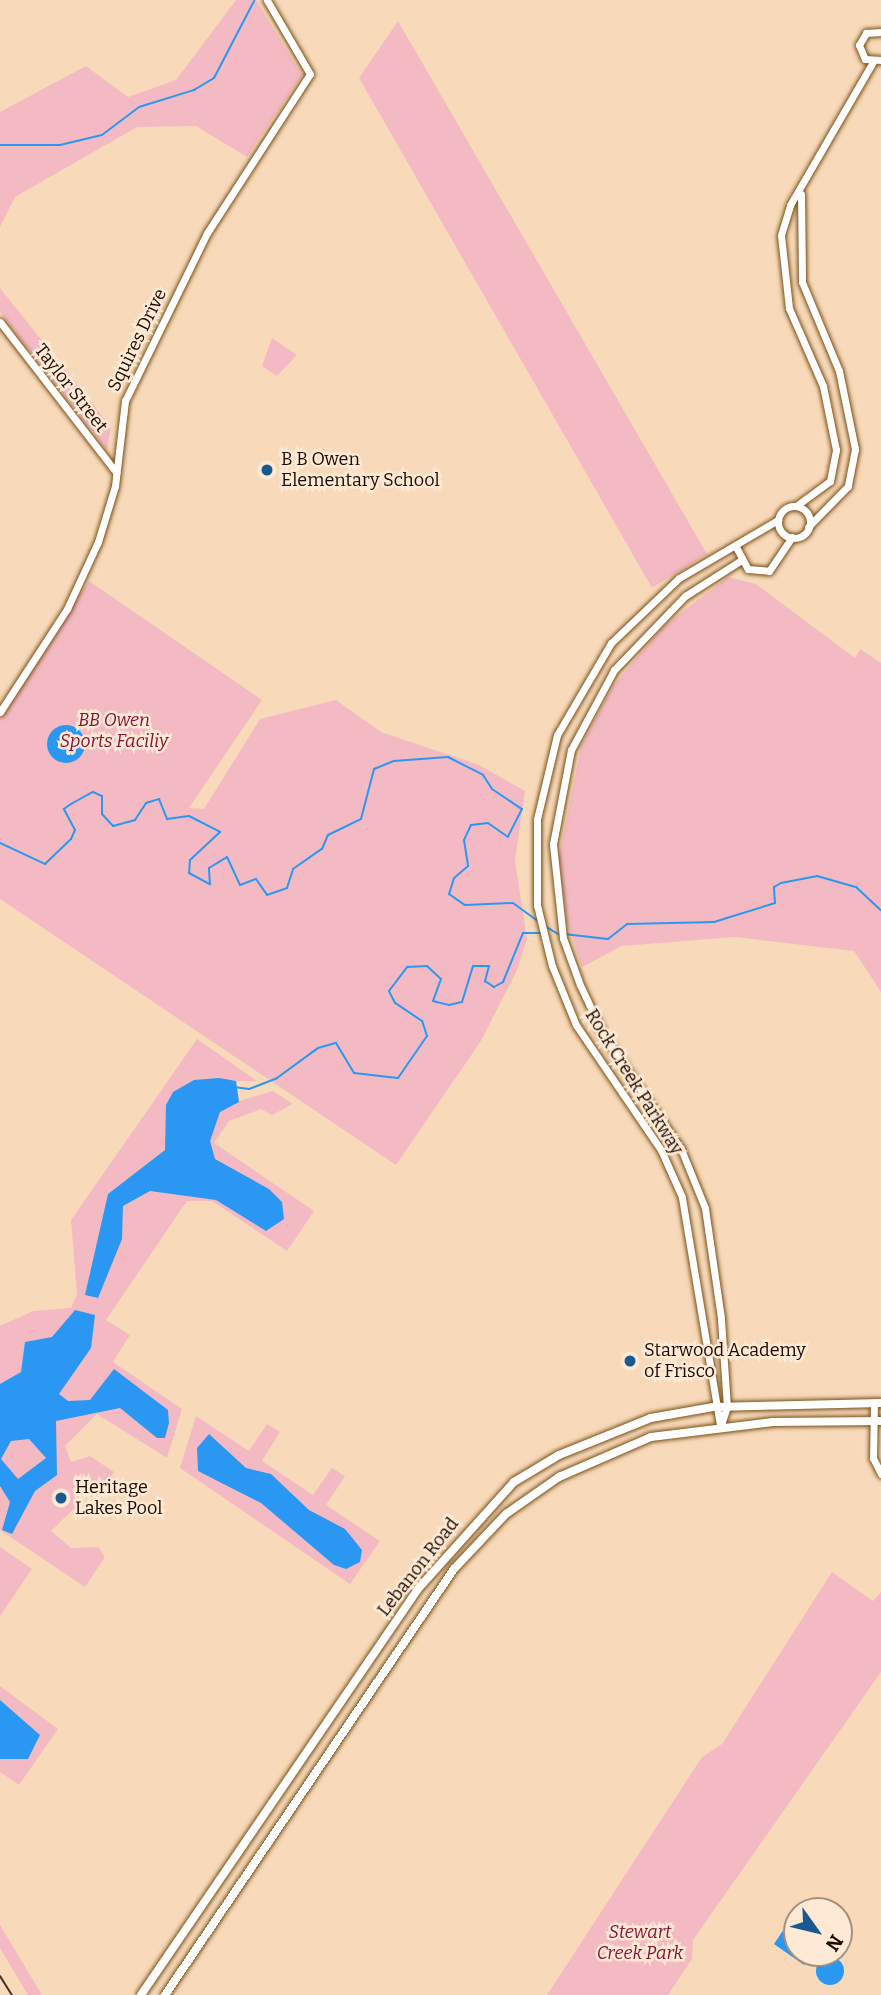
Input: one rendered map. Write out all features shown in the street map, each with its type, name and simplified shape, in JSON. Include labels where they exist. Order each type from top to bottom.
[{"type":"main road","name":"Lebanon Road","points":[[141,1995],[449,1547],[514,1482],[578,1447],[651,1418],[713,1407],[879,1403]]},
{"type":"main road","name":"Lebanon Road","points":[[165,1995],[454,1569],[506,1514],[586,1462],[651,1437],[720,1425],[878,1421]]},
{"type":"main road","points":[[578,1447],[586,1462]]},
{"type":"street","name":"Squires Drive","points":[[0,712],[82,579],[117,473],[125,401],[207,233],[310,74],[267,0]]},
{"type":"street","points":[[792,537],[778,520],[785,508],[796,506],[830,481],[836,450],[823,386],[783,288],[784,218],[801,194],[860,76],[863,37],[881,32]]},
{"type":"street","points":[[862,56],[877,61]]},
{"type":"street","points":[[860,76],[877,61]]},
{"type":"street","points":[[735,545],[740,561],[769,571],[792,537],[808,527],[848,486],[855,449],[839,372],[802,282],[801,194]]},
{"type":"street","name":"Taylor Street","points":[[0,322],[117,473]]},
{"type":"street","points":[[796,506],[806,512],[808,527]]},
{"type":"street","name":"Rock Creek Parkway","points":[[720,1425],[713,1407],[698,1276],[688,1217],[668,1164],[576,1025],[552,967],[537,892],[540,799],[553,747],[575,699],[635,616],[706,562],[778,520]]},
{"type":"street","name":"Rock Creek Parkway","points":[[720,1425],[727,1407],[717,1273],[705,1208],[688,1163],[600,1031],[571,966],[557,897],[557,804],[579,731],[619,663],[657,621],[712,576],[740,561]]},
{"type":"street","points":[[706,562],[712,576]]},
{"type":"street","points":[[698,1276],[717,1273]]},
{"type":"street","points":[[879,1403],[873,1458],[880,1461],[881,1474]]},
{"type":"green space","points":[[236,0],[256,0],[302,75],[247,157],[196,126],[137,127],[15,197],[0,227],[0,112],[86,66],[128,97],[176,80]]},
{"type":"green space","points":[[398,21],[707,554],[652,588],[359,78]]},
{"type":"green space","points":[[0,288],[111,427],[107,450],[0,312]]},
{"type":"green space","points":[[272,338],[297,355],[277,376],[262,366]]},
{"type":"green space","points":[[728,577],[756,584],[855,658],[860,649],[881,663],[881,992],[854,951],[735,937],[622,946],[582,967],[567,922],[559,856],[581,747],[613,686],[664,626]]},
{"type":"green space","name":"BB Owen Sports Faciliy","points":[[89,581],[262,700],[189,808],[204,809],[260,719],[336,700],[381,732],[479,765],[525,791],[515,861],[527,939],[517,970],[481,1041],[396,1165],[0,899],[0,717]]},
{"type":"green space","points":[[197,1039],[257,1081],[236,1081],[239,1101],[273,1091],[293,1104],[272,1115],[261,1109],[229,1121],[214,1143],[314,1211],[287,1251],[212,1201],[187,1201],[106,1320],[130,1335],[113,1362],[182,1409],[167,1458],[97,1414],[65,1446],[71,1462],[90,1456],[114,1472],[99,1495],[82,1489],[81,1502],[51,1531],[71,1548],[98,1547],[105,1557],[85,1587],[0,1530],[0,1326],[33,1311],[71,1308],[77,1294],[71,1220]]},
{"type":"green space","points":[[196,1416],[249,1451],[267,1424],[280,1432],[262,1461],[313,1495],[332,1468],[345,1476],[326,1505],[380,1541],[350,1584],[180,1468]]},
{"type":"green space","points":[[0,1547],[32,1569],[0,1616]]},
{"type":"green space","name":"Stewart Creek Park","points":[[832,1572],[873,1601],[881,1592],[881,1672],[693,1940],[692,1959],[668,1995],[547,1995],[702,1757],[722,1744]]},
{"type":"green space","points":[[0,1686],[58,1729],[19,1785],[0,1772]]},
{"type":"green space","points":[[0,1925],[42,1995],[28,1995],[0,1948]]},
{"type":"water","points":[[66,725],[80,730],[85,744],[80,758],[66,763],[52,758],[47,744],[52,730]]},
{"type":"water","points":[[219,1078],[236,1081],[239,1102],[220,1112],[210,1141],[215,1159],[269,1189],[282,1202],[284,1219],[266,1231],[216,1200],[150,1191],[123,1206],[122,1239],[98,1298],[85,1295],[108,1194],[165,1150],[166,1105],[173,1092],[194,1080]]},
{"type":"water","points":[[75,1310],[95,1315],[91,1348],[59,1394],[68,1401],[90,1400],[114,1369],[168,1410],[169,1423],[165,1438],[157,1438],[120,1408],[56,1421],[57,1475],[35,1491],[12,1534],[2,1530],[10,1502],[0,1486],[0,1384],[21,1372],[25,1342],[52,1337]],"holes":[[[29,1439],[46,1458],[18,1479],[1,1459],[11,1441]]]},
{"type":"water","points":[[209,1434],[246,1468],[271,1474],[309,1510],[345,1529],[362,1550],[360,1562],[346,1569],[334,1565],[261,1503],[198,1471],[197,1448]]},
{"type":"water","points":[[0,1700],[40,1735],[28,1759],[0,1759]]},
{"type":"water","points":[[783,1930],[783,1950],[774,1944]]},
{"type":"water","points":[[817,1967],[843,1967],[843,1976],[835,1984],[825,1984],[817,1976]]},
{"type":"waterway","points":[[0,145],[60,145],[102,135],[139,107],[194,90],[214,78],[254,1]]},
{"type":"waterway","points":[[0,843],[45,864],[71,839],[75,830],[64,809],[71,804],[93,792],[102,796],[102,814],[113,826],[135,820],[146,803],[159,799],[167,819],[189,816],[220,832],[190,860],[189,873],[210,884],[209,868],[227,857],[240,885],[256,879],[267,895],[287,888],[293,869],[322,849],[328,835],[361,819],[374,769],[394,761],[448,757],[483,775],[492,789],[522,809],[508,837],[488,823],[471,825],[464,840],[468,866],[454,878],[449,894],[465,905],[513,903],[538,921]]},
{"type":"waterway","points":[[564,934],[608,939],[627,924],[714,922],[775,903],[774,887],[781,883],[817,876],[856,887],[881,910]]},
{"type":"waterway","points":[[545,926],[558,934]]},
{"type":"waterway","points":[[234,1087],[249,1089],[277,1078],[318,1048],[336,1043],[354,1073],[398,1078],[427,1036],[422,1021],[395,1003],[389,991],[407,967],[427,966],[441,979],[433,1001],[449,1005],[462,1002],[473,966],[489,966],[485,981],[494,987],[503,982],[523,933],[541,933]]},
{"type":"railway","points":[[0,1976],[12,1995]]},
{"type":"place","name":"B B Owen Elementary School","points":[[267,470]]},
{"type":"place","name":"Starwood Academy of Frisco","points":[[630,1361]]},
{"type":"place","name":"Heritage Lakes Pool","points":[[61,1498]]}]
